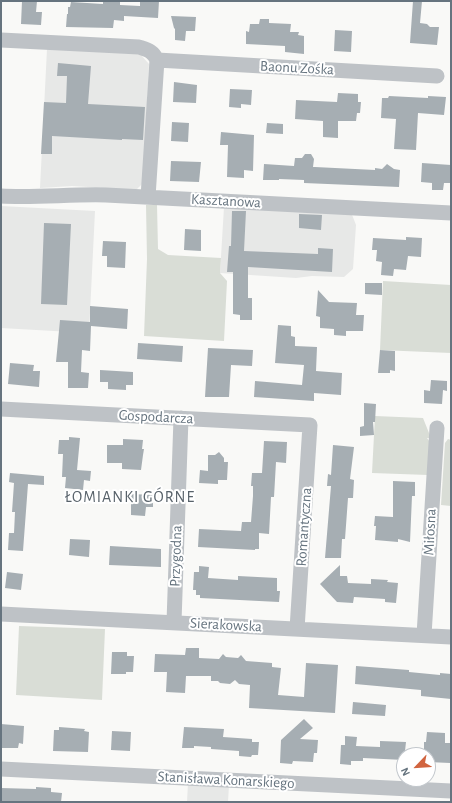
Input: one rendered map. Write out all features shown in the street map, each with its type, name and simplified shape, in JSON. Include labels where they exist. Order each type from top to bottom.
[{"type":"street","points":[[1,40],[139,47],[154,53],[157,60],[148,197]]},
{"type":"street","name":"Baonu Zośka","points":[[157,60],[437,76]]},
{"type":"street","name":"Kasztanowa","points":[[1,196],[31,197],[88,194],[451,213]]},
{"type":"street","name":"Gospodarcza","points":[[1,409],[310,425]]},
{"type":"street","name":"Przygodna","points":[[174,622],[181,418]]},
{"type":"street","name":"Romantyczna","points":[[297,629],[310,425]]},
{"type":"street","name":"Miłosna","points":[[424,635],[437,428]]},
{"type":"street","name":"Sierakowska","points":[[1,614],[451,637]]},
{"type":"street","name":"Stanisława Konarskiego","points":[[1,769],[451,791]]},
{"type":"shaded area","points":[[47,49],[140,54],[149,64],[143,183],[136,190],[72,186],[40,188]]},
{"type":"shaded area","points":[[146,205],[157,205],[158,249],[168,255],[221,258],[220,273],[227,281],[224,341],[144,336],[147,259]]},
{"type":"shaded area","points":[[1,206],[95,211],[89,333],[1,328]]},
{"type":"shaded area","points":[[224,207],[351,212],[356,225],[353,269],[344,277],[312,276],[296,278],[220,273]]},
{"type":"shaded area","points":[[383,281],[451,285],[451,353],[380,350]]},
{"type":"shaded area","points":[[375,416],[423,418],[431,438],[427,438],[430,442],[428,475],[372,473]]},
{"type":"shaded area","points":[[448,439],[451,440],[451,506],[441,505],[445,443]]},
{"type":"shaded area","points":[[19,626],[105,629],[102,700],[16,695]]},
{"type":"shaded area","points":[[188,783],[229,785],[228,802],[187,802]]},
{"type":"building","points":[[22,1],[37,1],[36,12],[42,12],[41,25],[21,24]]},
{"type":"building","points":[[103,1],[120,2],[120,5],[140,6],[140,1],[159,1],[158,18],[124,16],[124,21],[114,20],[113,28],[66,27],[68,7],[70,7],[71,2],[103,4]]},
{"type":"building","points":[[413,1],[422,1],[420,23],[427,24],[430,27],[439,27],[437,45],[410,43]]},
{"type":"building","points":[[171,16],[196,17],[195,31],[186,31],[185,41],[175,40],[175,29]]},
{"type":"building","points":[[260,19],[269,19],[269,23],[291,24],[290,32],[299,32],[298,35],[304,36],[304,54],[285,52],[285,46],[246,44],[246,31],[249,32],[250,24],[259,24]]},
{"type":"building","points":[[335,30],[352,31],[351,52],[334,51]]},
{"type":"building","points":[[58,63],[91,66],[88,104],[145,107],[143,140],[52,136],[52,154],[41,154],[44,102],[66,103],[67,76],[57,76]]},
{"type":"building","points":[[174,82],[197,85],[196,103],[173,102]]},
{"type":"building","points":[[230,89],[252,90],[251,105],[241,104],[241,108],[229,107]]},
{"type":"building","points":[[338,93],[358,94],[358,102],[361,102],[360,113],[357,113],[356,121],[338,121],[338,138],[323,137],[323,121],[295,119],[296,100],[337,102]]},
{"type":"building","points":[[389,96],[428,98],[428,96],[446,97],[444,115],[418,113],[416,150],[394,149],[396,119],[381,118],[382,98],[388,98]]},
{"type":"building","points":[[172,122],[189,123],[188,142],[171,141]]},
{"type":"building","points":[[267,123],[283,124],[283,134],[266,133]]},
{"type":"building","points":[[221,132],[254,135],[253,171],[244,170],[244,178],[227,177],[228,145],[220,145]]},
{"type":"building","points":[[305,154],[311,154],[314,159],[313,167],[375,170],[375,168],[382,169],[387,164],[394,169],[400,170],[399,187],[304,183],[304,180],[263,180],[264,164],[294,166],[295,158],[302,158]]},
{"type":"building","points":[[171,161],[201,162],[199,182],[170,181]]},
{"type":"building","points":[[422,163],[451,165],[451,183],[444,183],[443,190],[432,190],[432,183],[421,182]]},
{"type":"building","points":[[232,211],[246,211],[244,251],[318,254],[318,248],[333,249],[332,272],[248,267],[248,298],[252,298],[252,320],[240,320],[240,315],[233,314],[233,272],[227,272],[229,246],[231,246]]},
{"type":"building","points":[[299,214],[322,215],[321,230],[299,228]]},
{"type":"building","points":[[44,223],[71,224],[67,305],[41,304]]},
{"type":"building","points":[[185,229],[201,230],[201,251],[184,250]]},
{"type":"building","points":[[406,237],[422,238],[421,257],[408,256],[406,270],[394,269],[393,276],[381,275],[382,262],[376,261],[377,250],[372,250],[373,238],[406,240]]},
{"type":"building","points":[[103,241],[126,242],[125,268],[107,267],[107,256],[102,256]]},
{"type":"building","points":[[365,283],[382,283],[382,295],[365,294]]},
{"type":"building","points":[[318,290],[329,302],[357,303],[356,315],[364,315],[363,331],[346,331],[346,336],[334,335],[334,329],[320,328],[320,317],[316,316]]},
{"type":"building","points":[[90,306],[128,309],[127,329],[91,326],[90,351],[82,350],[81,372],[89,373],[88,388],[68,388],[68,362],[56,362],[60,320],[90,322]]},
{"type":"building","points":[[278,325],[291,326],[291,336],[295,337],[295,346],[317,347],[316,371],[342,373],[341,395],[314,393],[314,401],[254,397],[255,381],[302,385],[304,365],[275,363]]},
{"type":"building","points":[[138,343],[183,346],[182,362],[137,359]]},
{"type":"building","points":[[208,348],[253,350],[252,366],[231,365],[229,397],[205,397]]},
{"type":"building","points":[[380,350],[395,351],[395,371],[390,370],[390,373],[378,373]]},
{"type":"building","points":[[10,363],[34,365],[33,371],[40,371],[39,387],[8,384]]},
{"type":"building","points":[[100,370],[133,372],[133,385],[126,385],[126,390],[108,389],[108,382],[100,382]]},
{"type":"building","points":[[431,380],[447,381],[447,391],[443,390],[442,404],[424,403],[424,390],[430,391]]},
{"type":"building","points":[[364,403],[376,404],[375,422],[373,422],[374,435],[360,436],[360,427],[364,426]]},
{"type":"building","points":[[69,437],[80,438],[77,470],[91,471],[90,481],[84,480],[83,490],[65,488],[66,477],[62,477],[63,454],[58,454],[59,440],[69,440]]},
{"type":"building","points":[[123,439],[143,440],[142,449],[144,449],[141,470],[122,469],[122,463],[107,463],[107,445],[123,445]]},
{"type":"building","points":[[264,441],[287,442],[286,463],[276,462],[274,497],[271,497],[269,534],[259,533],[259,549],[255,550],[198,547],[199,529],[241,531],[242,522],[251,522],[253,496],[253,486],[251,486],[252,473],[262,473]]},
{"type":"building","points":[[333,445],[354,447],[350,479],[354,480],[353,498],[348,498],[345,539],[342,539],[341,558],[325,558],[331,486],[327,486],[328,474],[331,475]]},
{"type":"building","points":[[219,452],[224,458],[224,462],[228,462],[227,480],[218,480],[218,484],[199,483],[200,470],[208,471],[208,455],[215,455]]},
{"type":"building","points":[[10,473],[44,476],[44,485],[28,484],[23,551],[8,550],[9,533],[14,533],[15,512],[12,512],[14,483],[9,482]]},
{"type":"building","points":[[393,481],[415,482],[415,496],[412,496],[410,542],[398,539],[398,542],[375,540],[375,516],[393,517]]},
{"type":"building","points":[[131,494],[153,495],[153,507],[146,507],[145,516],[131,515]]},
{"type":"building","points":[[70,539],[90,540],[89,557],[69,555]]},
{"type":"building","points":[[110,546],[161,549],[161,567],[109,565]]},
{"type":"building","points":[[340,565],[340,576],[347,576],[348,583],[371,584],[371,579],[388,580],[387,582],[398,583],[396,603],[385,602],[385,599],[354,597],[353,603],[337,602],[320,584]]},
{"type":"building","points":[[199,566],[209,567],[208,578],[238,580],[238,576],[277,578],[277,591],[280,591],[279,602],[200,598],[200,595],[196,595],[196,590],[193,590],[194,572],[199,572]]},
{"type":"building","points":[[7,572],[23,574],[21,590],[5,588]]},
{"type":"building","points":[[186,648],[199,648],[199,658],[219,659],[223,654],[226,657],[238,658],[241,655],[246,661],[272,663],[272,667],[281,668],[278,695],[304,697],[306,663],[338,665],[335,713],[249,708],[250,685],[239,684],[235,680],[230,684],[211,681],[211,676],[186,676],[185,693],[166,692],[167,672],[154,672],[155,654],[185,655]]},
{"type":"building","points":[[112,652],[127,652],[127,656],[134,656],[133,672],[126,672],[126,674],[111,674]]},
{"type":"building","points":[[356,666],[409,670],[409,672],[440,675],[440,673],[451,674],[451,699],[421,696],[421,690],[355,684]]},
{"type":"building","points":[[353,702],[386,705],[385,716],[352,714]]},
{"type":"building","points":[[304,719],[313,728],[300,739],[318,740],[317,753],[314,753],[313,762],[293,761],[292,764],[280,763],[281,740]]},
{"type":"building","points":[[1,724],[24,726],[23,744],[19,743],[18,748],[1,748]]},
{"type":"building","points":[[59,727],[85,729],[84,731],[89,732],[88,752],[53,751],[54,730],[59,730]]},
{"type":"building","points":[[184,727],[224,729],[223,737],[252,739],[252,742],[259,742],[258,755],[252,755],[251,757],[239,756],[239,751],[211,749],[211,747],[194,746],[194,748],[182,748]]},
{"type":"building","points":[[112,731],[131,732],[130,751],[111,750]]},
{"type":"building","points":[[427,732],[445,733],[445,743],[451,743],[450,763],[436,762],[436,747],[424,747],[424,742],[426,742]]},
{"type":"building","points":[[345,736],[357,737],[356,746],[380,747],[380,741],[406,742],[405,747],[396,747],[396,760],[363,758],[363,761],[351,761],[351,765],[340,764],[341,745],[345,745]]},
{"type":"building","points":[[36,787],[51,788],[51,792],[62,793],[61,802],[1,802],[1,788],[36,789]]},
{"type":"district","name":"ŁOMIANKI GÓRNE","points":[[130,497]]}]
